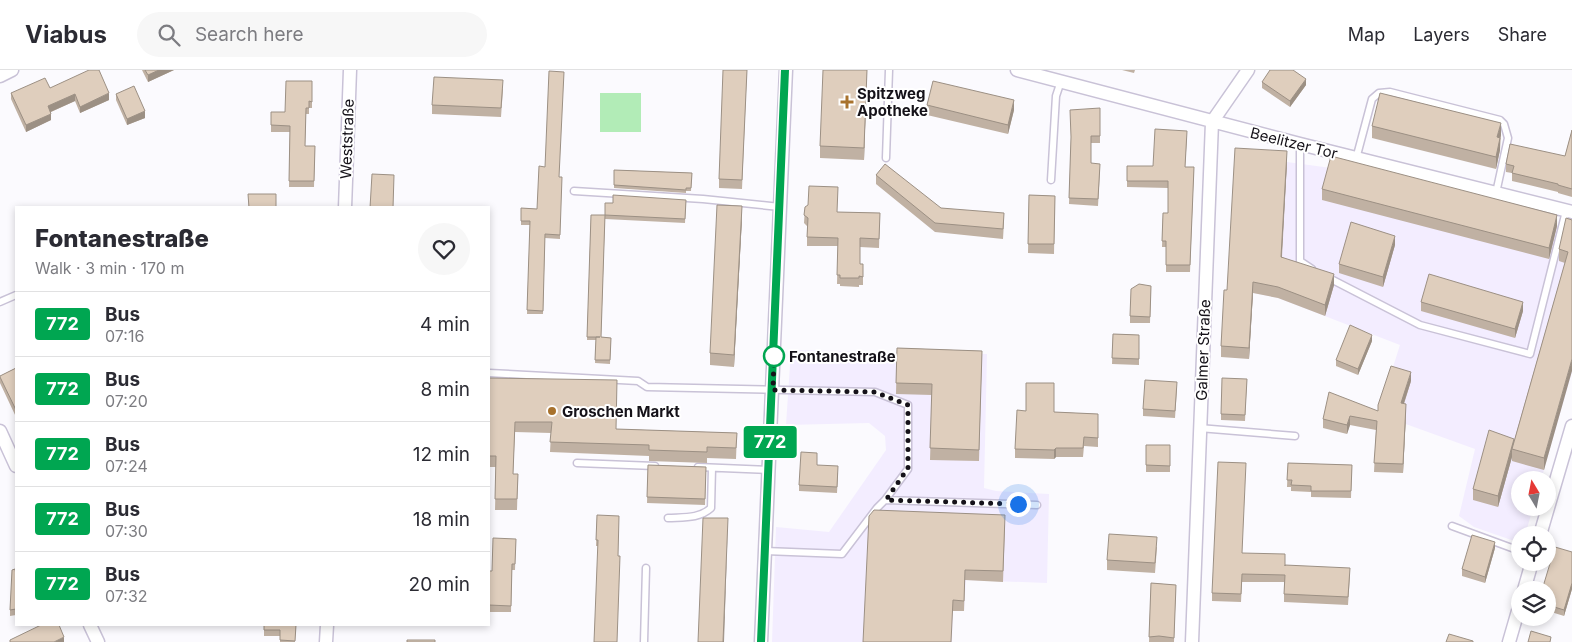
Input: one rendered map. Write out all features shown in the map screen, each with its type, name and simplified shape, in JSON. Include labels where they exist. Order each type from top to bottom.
[{"type":"street","points":[[0,76],[12,70]]},
{"type":"street","name":"Weststraße","points":[[345,206],[350,70]]},
{"type":"street","points":[[761,642],[786,70]]},
{"type":"street","name":"Beelitzer Tor","points":[[1017,70],[1212,122],[1569,211]]},
{"type":"street","points":[[1212,122],[1248,70]]},
{"type":"street","name":"Galmer Straße","points":[[1192,642],[1212,122]]},
{"type":"street","points":[[1543,526],[1572,426]]},
{"type":"street","points":[[0,431],[15,464]]},
{"type":"street","points":[[90,626],[98,642]]},
{"type":"street","points":[[326,642],[327,626]]},
{"type":"street","points":[[1509,642],[1514,626]]},
{"type":"lane","points":[[886,158],[889,70]]},
{"type":"lane","points":[[1051,180],[1056,96],[1061,81]]},
{"type":"lane","points":[[1356,158],[1372,99],[1379,93],[1390,92],[1500,120],[1504,124],[1508,138],[1496,193]]},
{"type":"lane","points":[[1300,144],[1300,261],[1420,325],[1530,354],[1569,211]]},
{"type":"lane","points":[[574,192],[703,199],[780,207]]},
{"type":"lane","points":[[0,302],[15,295]]},
{"type":"lane","points":[[490,373],[638,381],[648,387],[875,392],[908,405],[908,468],[886,500],[877,508],[842,554],[765,551]]},
{"type":"lane","points":[[1200,428],[1295,436]]},
{"type":"lane","points":[[576,463],[664,466]]},
{"type":"lane","points":[[692,467],[769,470]]},
{"type":"lane","points":[[668,518],[700,516],[711,508],[712,468]]},
{"type":"lane","points":[[886,500],[1037,505]]},
{"type":"lane","points":[[1452,526],[1511,548]]},
{"type":"lane","points":[[644,642],[646,568]]},
{"type":"shaded area","points":[[1287,162],[1331,168],[1572,231],[1572,372],[1544,471],[1511,471],[1511,516],[1531,516],[1528,526],[1511,526],[1511,540],[1474,527],[1459,516],[1475,449],[1378,414],[1400,345],[1278,298],[1229,288]]},
{"type":"shaded area","points":[[791,350],[987,354],[984,488],[996,491],[1049,494],[1047,583],[966,580],[964,611],[953,611],[952,642],[772,642],[776,527],[829,532],[886,450],[885,436],[869,423],[786,425]]},
{"type":"green space","points":[[600,93],[641,93],[641,132],[600,132]]},
{"type":"building","points":[[89,70],[99,70],[109,93],[80,107],[75,94],[48,106],[51,114],[26,125],[11,93],[45,78],[50,88]]},
{"type":"building","points":[[145,70],[159,70],[148,75]]},
{"type":"building","points":[[723,70],[747,70],[742,180],[719,179]]},
{"type":"building","points":[[823,70],[867,70],[864,148],[820,146]]},
{"type":"building","points":[[1270,70],[1293,70],[1306,79],[1290,101],[1262,82]]},
{"type":"building","points":[[549,71],[564,72],[559,177],[562,177],[560,235],[545,234],[543,311],[527,310],[530,221],[521,221],[521,208],[537,209],[539,166],[545,167]]},
{"type":"building","points":[[434,77],[503,80],[501,108],[432,105]]},
{"type":"building","points":[[286,81],[312,81],[312,102],[309,101],[309,108],[306,108],[305,146],[315,146],[314,181],[289,181],[290,126],[271,125],[271,112],[285,112]]},
{"type":"building","points":[[933,81],[1014,100],[1008,125],[927,105]]},
{"type":"building","points":[[134,86],[145,111],[127,119],[116,94]]},
{"type":"building","points":[[1380,93],[1501,123],[1497,137],[1500,138],[1496,157],[1372,126]]},
{"type":"building","points":[[1100,108],[1100,136],[1091,136],[1091,163],[1100,164],[1098,199],[1069,198],[1070,110]]},
{"type":"building","points":[[1155,129],[1187,131],[1185,167],[1194,167],[1190,265],[1166,265],[1166,241],[1162,241],[1163,213],[1168,213],[1168,181],[1127,181],[1127,166],[1153,166]]},
{"type":"building","points":[[1572,130],[1572,189],[1512,173],[1514,166],[1506,164],[1510,144],[1565,156]]},
{"type":"building","points":[[1235,148],[1287,151],[1281,257],[1334,274],[1325,305],[1278,287],[1253,282],[1249,348],[1221,346],[1224,290],[1227,290]]},
{"type":"building","points":[[1331,156],[1557,215],[1549,248],[1322,189]]},
{"type":"building","points":[[885,164],[941,208],[1004,213],[1003,229],[935,223],[876,175]]},
{"type":"building","points":[[614,170],[692,173],[691,188],[686,188],[686,190],[614,185]]},
{"type":"building","points":[[372,174],[394,175],[393,206],[370,206]]},
{"type":"building","points":[[809,186],[838,187],[837,212],[880,213],[879,239],[860,238],[860,264],[863,264],[863,277],[840,278],[840,275],[837,275],[838,238],[807,237],[808,218],[804,215],[805,207],[808,205]]},
{"type":"building","points":[[248,194],[276,194],[276,206],[249,206]]},
{"type":"building","points":[[613,195],[686,200],[685,219],[605,215],[605,203],[613,203]]},
{"type":"building","points":[[1029,195],[1055,196],[1054,244],[1028,244]]},
{"type":"building","points":[[717,205],[742,206],[734,355],[710,353]]},
{"type":"building","points":[[591,215],[605,215],[601,337],[611,338],[610,360],[595,360],[596,337],[587,337]]},
{"type":"building","points":[[1566,218],[1572,220],[1572,359],[1544,458],[1512,449],[1568,252],[1559,249]]},
{"type":"building","points":[[1351,222],[1395,236],[1383,277],[1339,264]]},
{"type":"building","points":[[1429,274],[1523,302],[1515,329],[1421,302]]},
{"type":"building","points":[[1139,284],[1151,286],[1150,317],[1130,316],[1131,289]]},
{"type":"building","points":[[1350,325],[1372,335],[1358,369],[1336,360]]},
{"type":"building","points":[[1113,334],[1139,335],[1139,359],[1112,358]]},
{"type":"building","points":[[897,348],[982,351],[979,450],[930,448],[932,384],[896,383]]},
{"type":"building","points":[[1391,366],[1411,372],[1401,403],[1406,404],[1403,464],[1374,463],[1377,421],[1350,416],[1347,425],[1323,419],[1329,392],[1378,411],[1378,405]]},
{"type":"building","points":[[15,368],[15,408],[0,377]]},
{"type":"building","points":[[490,378],[617,380],[616,429],[737,433],[736,448],[707,447],[707,452],[649,450],[649,445],[550,442],[552,422],[515,422],[513,474],[518,474],[517,499],[495,499],[496,456],[490,456]]},
{"type":"building","points":[[1222,378],[1247,379],[1245,415],[1221,414]]},
{"type":"building","points":[[1145,380],[1177,382],[1175,411],[1143,409]]},
{"type":"building","points":[[1026,383],[1054,383],[1054,412],[1098,414],[1098,438],[1084,437],[1083,448],[1056,448],[1054,450],[1015,449],[1017,410],[1026,411]]},
{"type":"building","points":[[1489,430],[1514,439],[1498,496],[1473,489]]},
{"type":"building","points":[[1146,445],[1170,445],[1170,466],[1146,465]]},
{"type":"building","points":[[801,452],[817,453],[817,465],[838,466],[837,487],[799,485]]},
{"type":"building","points":[[1218,462],[1246,463],[1242,553],[1285,554],[1285,565],[1350,568],[1348,597],[1284,594],[1285,575],[1242,574],[1241,594],[1212,593]]},
{"type":"building","points":[[1288,463],[1352,465],[1351,491],[1311,491],[1311,486],[1291,485],[1292,480],[1287,480]]},
{"type":"building","points":[[648,465],[706,467],[705,499],[647,497]]},
{"type":"building","points":[[874,510],[1005,515],[1003,571],[965,570],[964,601],[953,600],[951,642],[863,642],[869,516]]},
{"type":"building","points":[[597,515],[619,516],[618,556],[620,556],[617,642],[594,642],[598,540],[596,540]]},
{"type":"building","points":[[703,518],[728,518],[723,642],[698,642]]},
{"type":"building","points":[[1109,534],[1157,537],[1155,563],[1107,560]]},
{"type":"building","points":[[1472,535],[1495,542],[1485,577],[1462,569]]},
{"type":"building","points":[[493,538],[516,539],[515,564],[512,564],[511,606],[490,605],[490,571],[492,571]]},
{"type":"building","points":[[1556,547],[1572,552],[1572,583],[1564,610],[1556,608],[1556,581],[1545,581],[1548,571],[1556,571]]},
{"type":"building","points":[[15,569],[15,609],[10,610],[12,570]]},
{"type":"building","points":[[1151,583],[1176,585],[1174,638],[1149,637]]},
{"type":"building","points":[[39,626],[59,626],[64,637],[54,642],[10,642],[10,640]]},
{"type":"building","points":[[264,626],[296,626],[295,641],[280,640],[280,630],[264,630]]},
{"type":"building","points":[[1531,631],[1551,637],[1550,642],[1528,642]]},
{"type":"building","points":[[1449,634],[1473,641],[1473,642],[1446,642]]},
{"type":"building","points":[[407,640],[435,640],[435,642],[407,642]]},
{"type":"bus line","name":"772","points":[[761,642],[785,70]]},
{"type":"place","name":"Spitzweg Apotheke","points":[[847,102]]},
{"type":"place","name":"Fontanestraße","points":[[774,356]]},
{"type":"place","name":"Groschen Markt","points":[[552,411]]},
{"type":"route","points":[[774,356],[773,390],[875,392],[908,405],[908,468],[886,500],[1018,504]]}]
